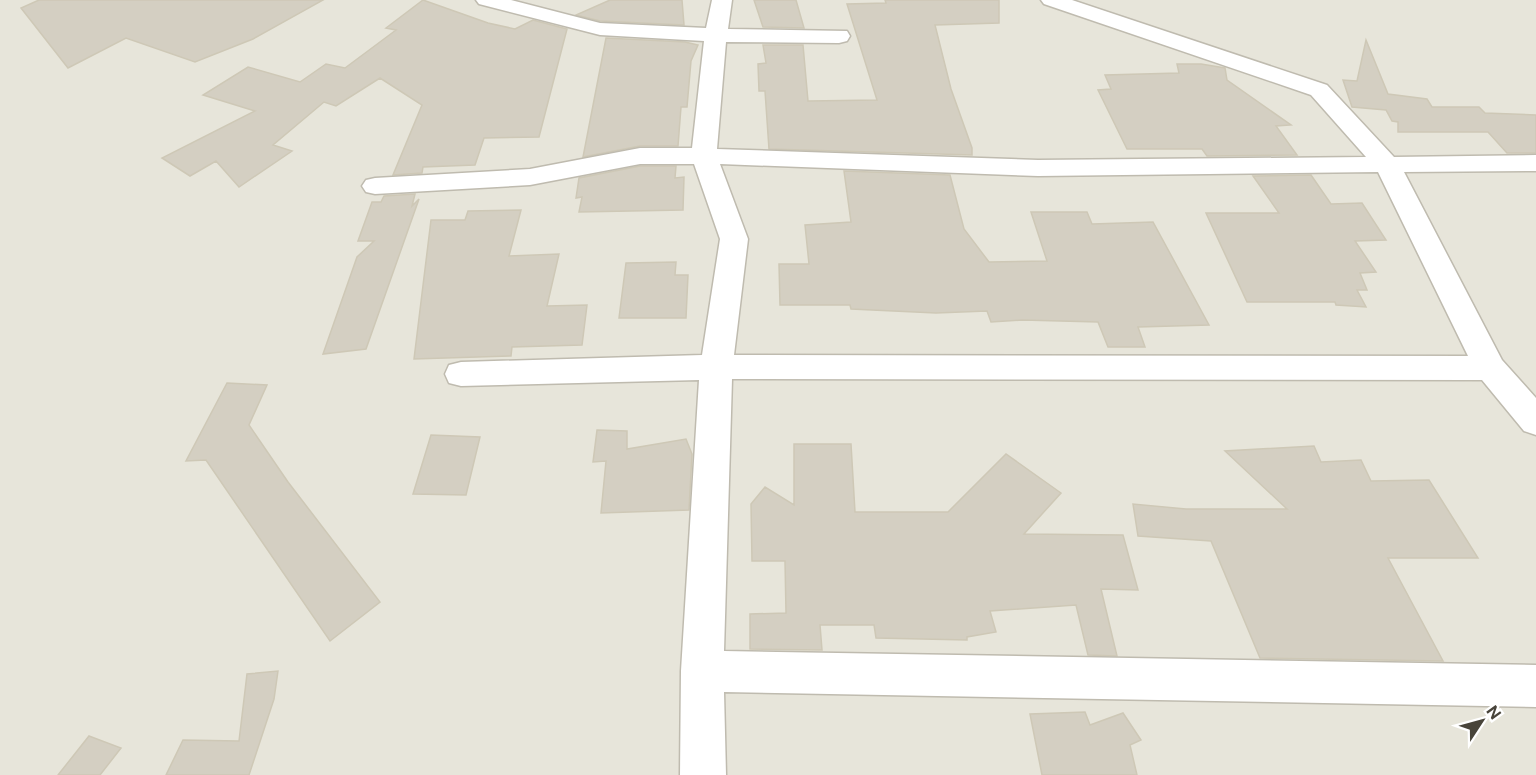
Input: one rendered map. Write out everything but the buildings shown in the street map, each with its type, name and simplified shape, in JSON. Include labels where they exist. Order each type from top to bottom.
[{"type":"street","points":[[486,0],[600,28],[716,35],[838,36]]},
{"type":"street","points":[[703,775],[702,671],[716,367],[734,239],[704,156],[716,35],[723,0]]},
{"type":"street","points":[[1051,0],[1319,90],[1387,164],[1490,368],[1536,421]]},
{"type":"street","points":[[375,186],[530,177],[640,156],[704,156],[1038,168],[1536,163]]},
{"type":"street","points":[[461,374],[716,367],[1490,368]]},
{"type":"street","points":[[702,671],[1536,686]]},
{"type":"shaded area","points":[[0,0],[1536,0],[1536,775],[0,775]]}]
